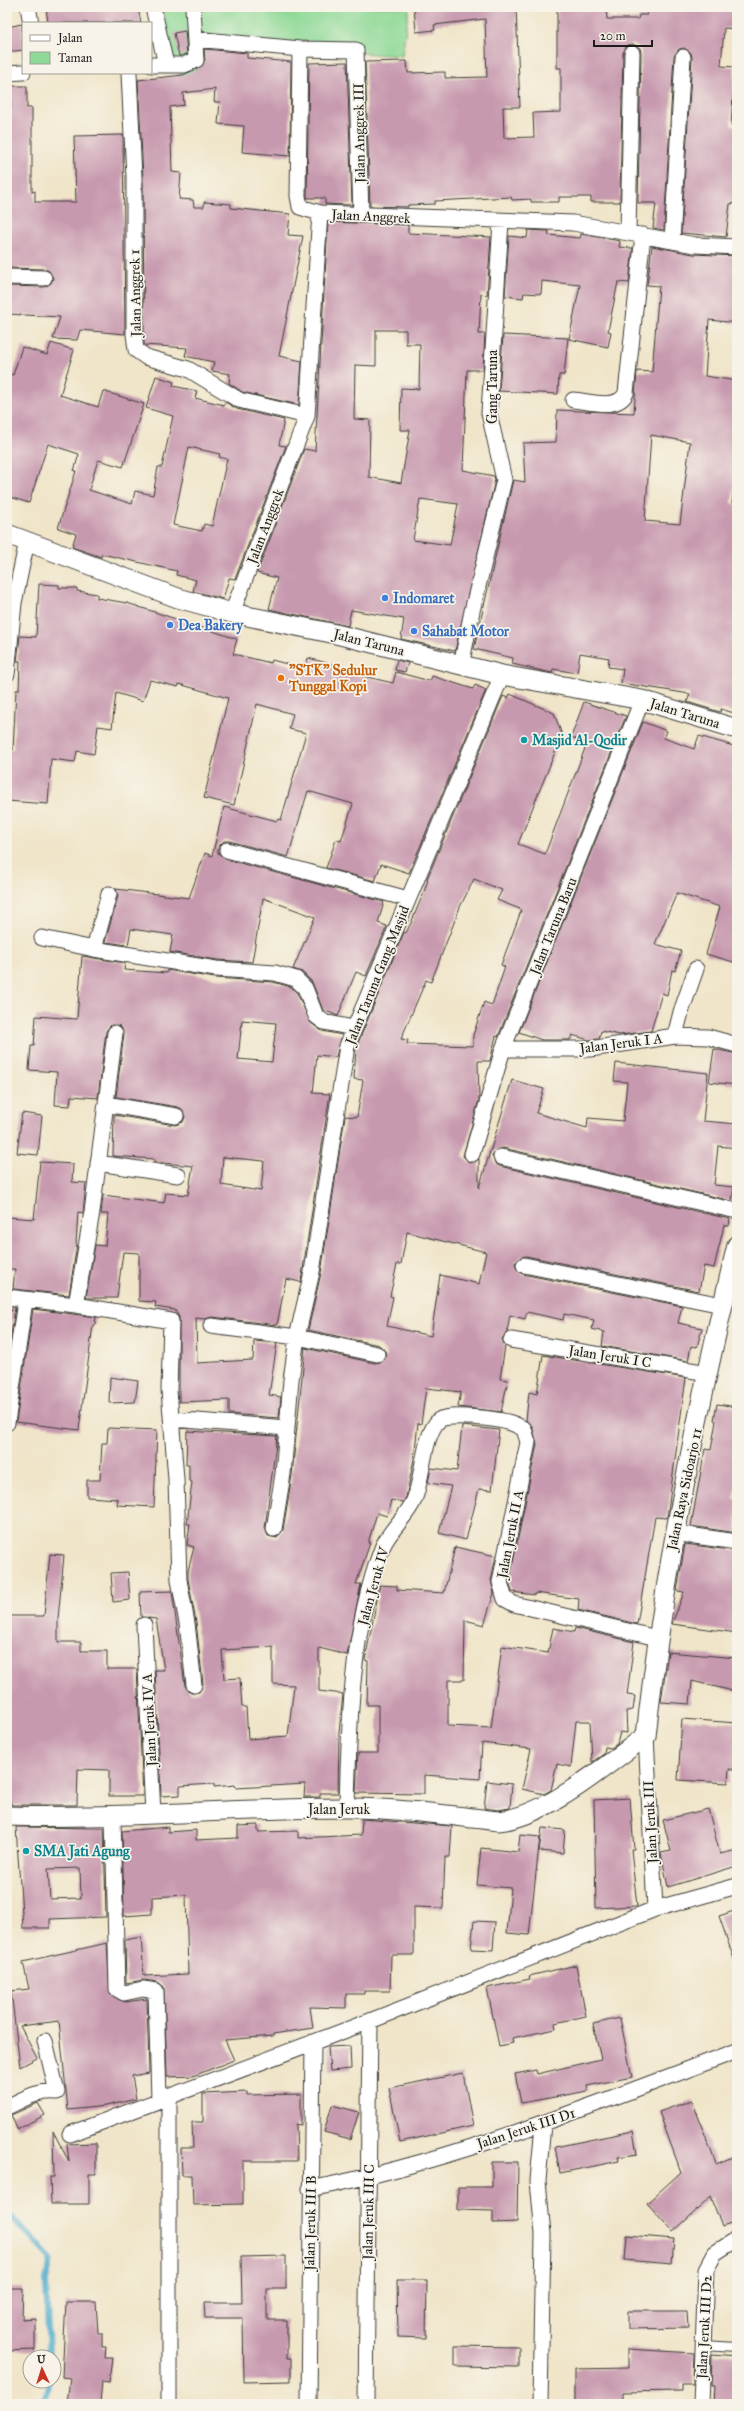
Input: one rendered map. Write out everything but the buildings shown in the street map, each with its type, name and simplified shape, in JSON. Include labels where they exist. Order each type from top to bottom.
[{"type":"street","points":[[28,7],[31,22]]},
{"type":"street","points":[[153,7],[166,65]]},
{"type":"street","points":[[152,66],[184,65],[196,60],[193,7]]},
{"type":"street","points":[[195,39],[300,49],[298,196],[300,207],[320,213]]},
{"type":"street","name":"Jalan Anggrek III","points":[[300,49],[356,50],[361,215]]},
{"type":"street","points":[[573,400],[614,404],[624,399],[626,393],[635,234],[632,53]]},
{"type":"street","points":[[672,241],[683,57]]},
{"type":"street","points":[[7,73],[22,72]]},
{"type":"street","name":"Jalan Anggrek 1","points":[[129,74],[134,177],[134,334],[136,350],[146,357],[188,369],[239,400],[308,416]]},
{"type":"street","name":"Jalan Anggrek","points":[[232,613],[308,416],[320,213],[501,222],[573,223],[695,245],[737,247]]},
{"type":"street","name":"Gang Taruna","points":[[461,666],[472,611],[504,480],[489,413],[501,222]]},
{"type":"street","points":[[7,277],[44,278]]},
{"type":"street","name":"Jalan Taruna","points":[[7,534],[178,598],[232,613],[336,634],[502,675],[642,700],[737,728]]},
{"type":"street","points":[[7,674],[14,603],[26,541]]},
{"type":"street","name":"Jalan Taruna Gang Masjid","points":[[274,1529],[283,1474],[291,1380],[297,1337],[312,1272],[347,1046],[502,675]]},
{"type":"street","name":"Jalan Taruna Baru","points":[[472,1154],[503,1049],[642,700]]},
{"type":"street","points":[[227,850],[408,899]]},
{"type":"street","points":[[94,949],[108,894]]},
{"type":"street","points":[[42,938],[94,949],[216,969],[275,973],[296,979],[305,988],[316,1016],[324,1022],[354,1028]]},
{"type":"street","points":[[675,1036],[681,1012],[696,969]]},
{"type":"street","points":[[76,1305],[98,1163],[115,1033]]},
{"type":"street","name":"Jalan Jeruk I A","points":[[503,1049],[590,1049],[675,1036],[708,1037],[737,1045]]},
{"type":"street","points":[[106,1104],[176,1116]]},
{"type":"street","points":[[501,1157],[737,1211]]},
{"type":"street","points":[[98,1163],[178,1175]]},
{"type":"street","name":"Jalan Raya Sidoarjo 11","points":[[646,1736],[657,1638],[674,1533],[722,1305],[737,1245]]},
{"type":"street","points":[[524,1265],[722,1305]]},
{"type":"street","points":[[7,1297],[25,1301],[76,1305],[171,1321],[169,1390],[172,1419],[179,1580],[187,1623],[194,1685]]},
{"type":"street","points":[[7,1423],[25,1301]]},
{"type":"street","points":[[211,1326],[297,1337],[377,1354]]},
{"type":"street","name":"Jalan Jeruk I C","points":[[511,1340],[708,1373]]},
{"type":"street","name":"Jalan Jeruk IV","points":[[348,1808],[349,1722],[356,1652],[383,1547],[413,1501],[429,1438],[439,1421],[447,1416],[482,1419]]},
{"type":"street","points":[[172,1419],[287,1428]]},
{"type":"street","name":"Jalan Jeruk II A","points":[[482,1419],[510,1423],[524,1430],[528,1442],[500,1582],[505,1599],[514,1604],[657,1638]]},
{"type":"street","points":[[674,1533],[737,1542]]},
{"type":"street","name":"Jalan Jeruk IV A","points":[[144,1625],[153,1814]]},
{"type":"street","name":"Jalan Jeruk","points":[[7,1816],[113,1816],[212,1810],[348,1808],[385,1809],[498,1821],[513,1820],[525,1816],[561,1795],[646,1736]]},
{"type":"street","name":"Jalan Jeruk III","points":[[646,1736],[655,1909]]},
{"type":"street","points":[[113,1816],[117,1988],[124,1993],[143,1989],[156,1991],[164,2098],[169,2404]]},
{"type":"street","points":[[70,2134],[370,2021],[655,1909],[737,1886]]},
{"type":"street","name":"Jalan Jeruk III C","points":[[366,2404],[370,2021]]},
{"type":"street","points":[[7,2107],[33,2094],[46,2091],[57,2092],[45,2041]]},
{"type":"street","name":"Jalan Jeruk III B","points":[[309,2404],[310,2189],[313,2042]]},
{"type":"street","name":"Jalan Jeruk III D1","points":[[310,2189],[368,2178],[543,2124],[737,2051]]},
{"type":"street","points":[[540,2404],[543,2234],[538,2181],[543,2124]]},
{"type":"street","name":"Jalan Jeruk III D2","points":[[701,2404],[706,2270],[715,2253],[737,2239]]},
{"type":"lane","points":[[703,2346],[737,2347]]},
{"type":"green space","points":[[161,7],[409,7],[402,56],[199,41],[203,80],[180,79]]},
{"type":"waterway","points":[[7,2212],[51,2259],[46,2281],[49,2349]]},
{"type":"waterway","points":[[47,2389],[45,2398],[48,2404]]},
{"type":"place","name":"Indomaret","points":[[385,598]]},
{"type":"place","name":"Dea Bakery","points":[[170,625]]},
{"type":"place","name":"Sahabat Motor","points":[[414,631]]},
{"type":"place","name":"\"STK\" Sedulur Tunggal Kopi","points":[[281,678]]},
{"type":"place","name":"Masjid Al-Qodir","points":[[524,740]]},
{"type":"place","name":"SMA Jati Agung","points":[[26,1851]]}]
